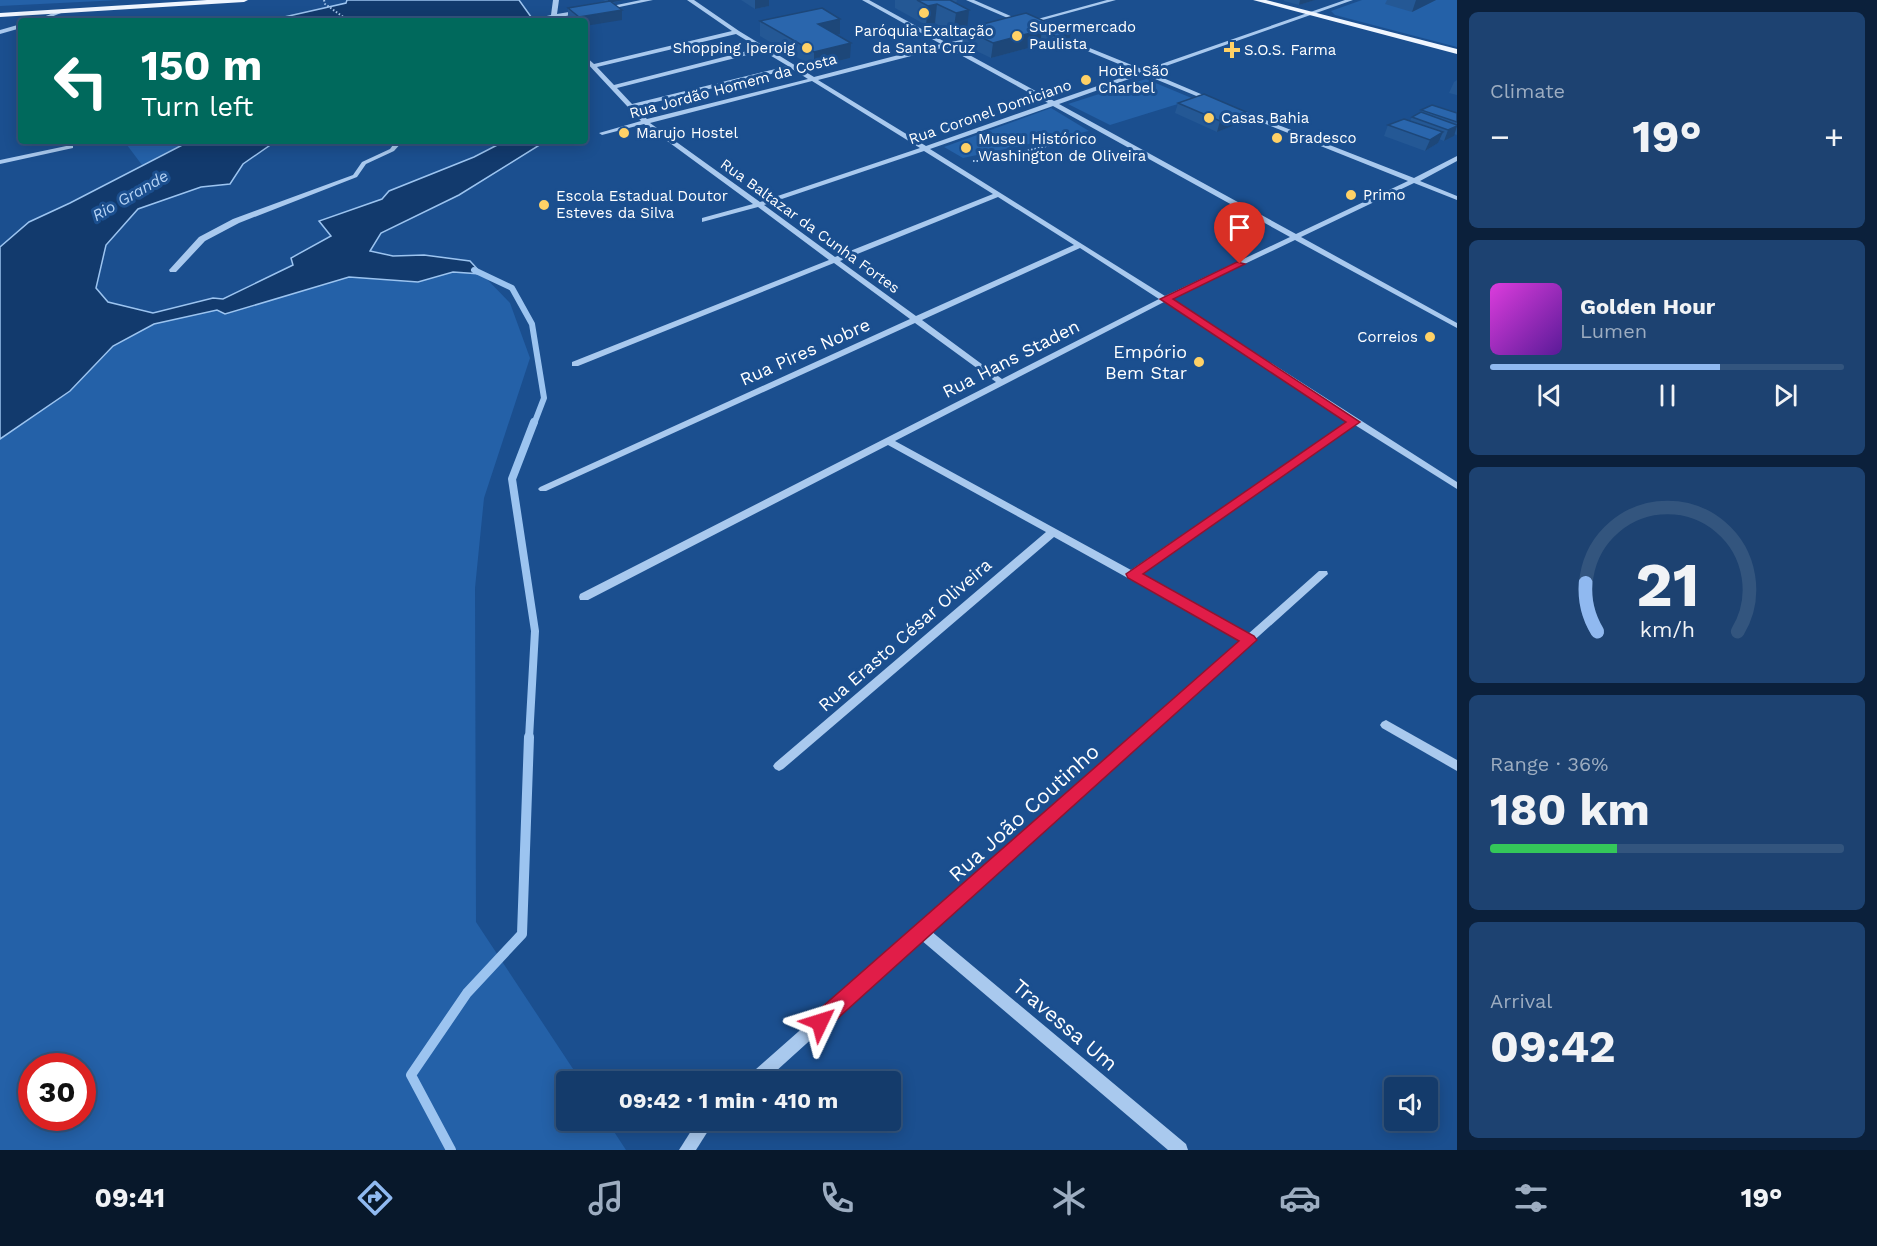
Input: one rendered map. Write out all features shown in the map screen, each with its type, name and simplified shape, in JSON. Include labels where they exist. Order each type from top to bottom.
[{"type":"main road","points":[[0,15],[244,0]]},
{"type":"main road","points":[[1257,0],[1457,52]]},
{"type":"street","points":[[556,0],[556,18]]},
{"type":"street","points":[[600,9],[650,0]]},
{"type":"street","points":[[690,0],[764,50],[1166,299],[1354,422],[1457,486]]},
{"type":"street","points":[[865,0],[1457,326]]},
{"type":"street","points":[[969,0],[1035,28]]},
{"type":"street","points":[[1014,27],[1113,0]]},
{"type":"street","name":"Rua Coronel Domiciano","points":[[705,220],[758,205],[924,149],[1350,0]]},
{"type":"street","points":[[44,18],[63,11]]},
{"type":"street","points":[[560,18],[588,11]]},
{"type":"street","points":[[0,32],[18,27]]},
{"type":"street","points":[[593,66],[737,32]]},
{"type":"street","name":"Rua Jordão Homem da Costa","points":[[602,134],[980,36]]},
{"type":"street","points":[[1055,36],[1218,103]]},
{"type":"street","points":[[613,87],[764,50]]},
{"type":"street","name":"Rua Baltazar da Cunha Fortes","points":[[588,61],[648,123],[1001,382]]},
{"type":"street","points":[[631,106],[792,67]]},
{"type":"street","points":[[1229,107],[1457,198]]},
{"type":"street","points":[[173,270],[202,239],[236,221],[355,176],[360,172],[364,163],[393,150],[398,144]]},
{"type":"street","points":[[0,162],[71,147]]},
{"type":"street","name":"Rua Hans Staden","points":[[584,597],[1166,299],[1414,181],[1457,158]]},
{"type":"street","points":[[575,364],[999,194]]},
{"type":"street","name":"Rua Pires Nobre","points":[[543,489],[1080,245]]},
{"type":"street","points":[[1133,574],[1354,422]]},
{"type":"street","points":[[890,442],[1249,640]]},
{"type":"street","name":"Rua Erasto César Oliveira","points":[[778,766],[1054,531]]},
{"type":"street","name":"Rua João Coutinho","points":[[764,1071],[1323,574]]},
{"type":"street","points":[[1386,725],[1457,766]]},
{"type":"street","name":"Travessa Um","points":[[922,932],[1180,1150]]},
{"type":"street","points":[[687,1150],[700,1131]]},
{"type":"path","points":[[325,2],[345,18]]},
{"type":"path","points":[[951,165],[986,161],[1104,131]]},
{"type":"shaded area","points":[[0,0],[120,0],[0,6]]},
{"type":"shaded area","points":[[1362,0],[1457,0],[1457,47],[1335,15],[1331,11]]},
{"type":"shaded area","points":[[1146,79],[1194,99],[1110,125],[1068,104]]},
{"type":"shaded area","points":[[1051,108],[1089,131],[963,158],[944,147]]},
{"type":"shaded area","points":[[126,144],[184,144],[142,165]]},
{"type":"shaded area","points":[[453,272],[482,274],[510,303],[530,358],[484,498],[475,588],[476,922],[574,1071],[556,1071],[556,1131],[614,1131],[626,1150],[0,1150],[0,439],[70,391],[113,346],[154,324],[217,310],[225,314],[349,277],[418,282]]},
{"type":"water","points":[[347,0],[519,0],[532,18],[280,18],[346,3]]},
{"type":"water","name":"Rio Grande","points":[[184,144],[272,144],[243,164],[230,184],[201,187],[138,209],[106,245],[96,288],[108,302],[153,313],[213,298],[223,299],[293,265],[291,258],[331,236],[319,221],[382,199],[389,191],[474,157],[499,144],[541,144],[459,195],[381,233],[370,251],[393,256],[424,255],[470,261],[482,274],[453,272],[418,282],[349,277],[225,314],[217,310],[154,324],[113,346],[70,391],[0,439],[0,247],[29,222]]},
{"type":"building","points":[[917,0],[950,0],[969,10],[956,13],[937,4],[928,6]]},
{"type":"building","points":[[610,1],[622,10],[579,17],[568,8]]},
{"type":"building","points":[[822,8],[840,19],[818,24],[851,43],[814,52],[760,21]]},
{"type":"building","points":[[1026,13],[1071,33],[1057,37],[1042,30],[993,43],[964,29]]},
{"type":"building","points":[[1204,94],[1246,112],[1220,121],[1178,103]]},
{"type":"building","points":[[1432,105],[1457,113],[1457,122],[1421,110]]},
{"type":"building","points":[[1421,112],[1457,126],[1448,130],[1412,117]]},
{"type":"building","points":[[1404,119],[1443,132],[1430,140],[1388,125]]},
{"type":"waterway","points":[[474,270],[512,288],[532,324],[544,398],[534,424]]},
{"type":"waterway","points":[[529,738],[535,631],[512,479],[534,422]]},
{"type":"waterway","points":[[451,1150],[411,1075],[467,993],[522,934],[529,737]]},
{"type":"place","name":"Paróquia Exaltação da Santa Cruz","points":[[924,13]]},
{"type":"place","name":"Supermercado Paulista","points":[[1017,36]]},
{"type":"place","name":"Shopping Iperoig","points":[[807,48]]},
{"type":"place","name":"S.O.S. Farma","points":[[1232,50]]},
{"type":"place","name":"Hotel São Charbel","points":[[1086,80]]},
{"type":"place","name":"Casas Bahia","points":[[1209,118]]},
{"type":"place","name":"Marujo Hostel","points":[[624,133]]},
{"type":"place","name":"Bradesco","points":[[1277,138]]},
{"type":"place","name":"Museu Histórico Washington de Oliveira","points":[[966,148]]},
{"type":"place","name":"Primo","points":[[1351,195]]},
{"type":"place","name":"Escola Estadual Doutor Esteves da Silva","points":[[544,205]]},
{"type":"place","name":"Correios","points":[[1430,337]]},
{"type":"place","name":"Empório Bem Star","points":[[1199,362]]},
{"type":"route","points":[[820,1022],[1249,640],[1133,574],[1354,422],[1166,299],[1240,264]]}]
